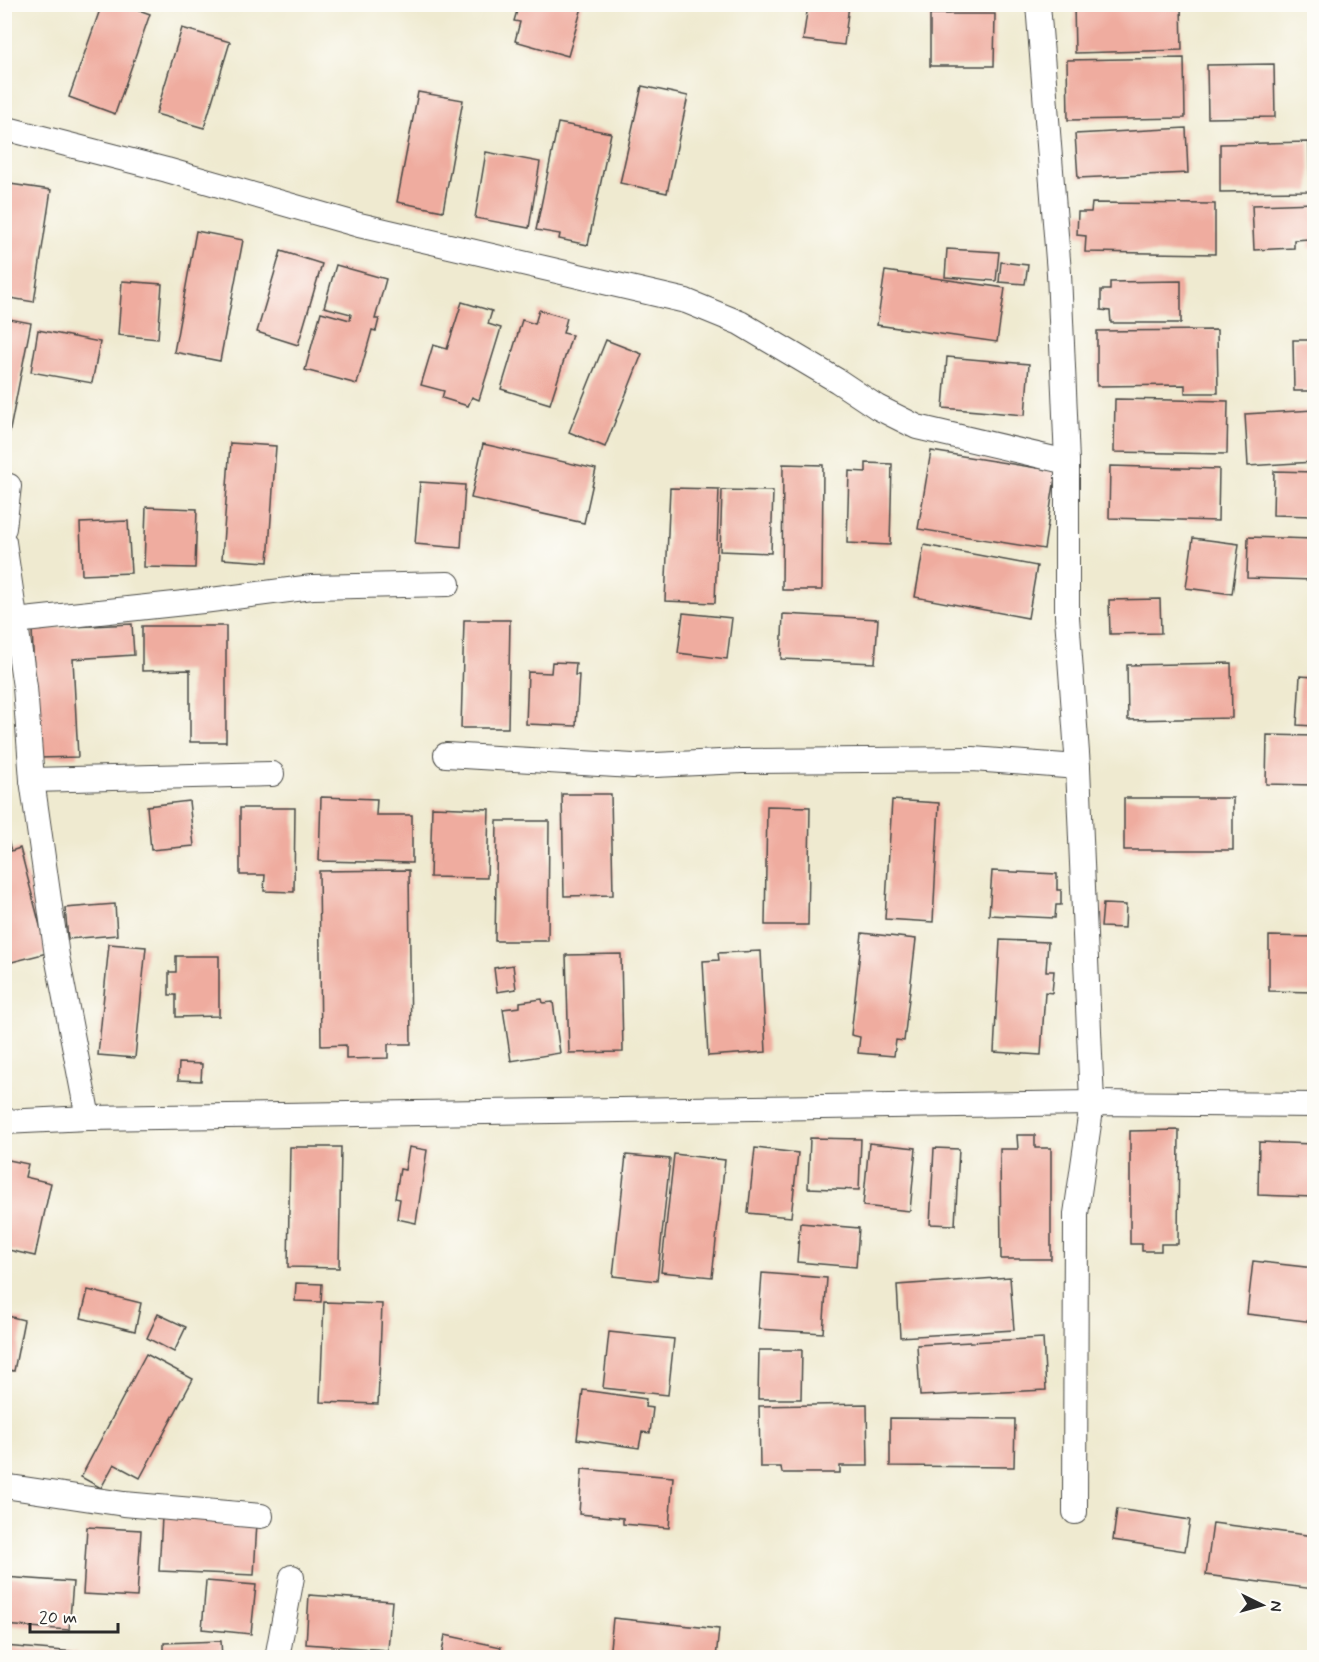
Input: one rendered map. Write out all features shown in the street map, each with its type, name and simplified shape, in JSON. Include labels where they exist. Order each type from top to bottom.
[{"type":"street","points":[[1038,4],[1059,273],[1067,462],[1067,617],[1078,767],[1092,1103],[1076,1214],[1075,1512]]},
{"type":"street","points":[[4,128],[359,225],[686,302],[740,323],[877,407],[917,427],[1067,462]]},
{"type":"street","points":[[4,528],[9,486]]},
{"type":"street","points":[[4,542],[25,687],[32,780],[57,956],[88,1118]]},
{"type":"street","points":[[15,621],[312,587],[448,584]]},
{"type":"street","points":[[446,755],[633,766],[742,761],[973,759],[1078,767]]},
{"type":"street","points":[[32,780],[272,774]]},
{"type":"street","points":[[4,1122],[88,1118],[1092,1103],[1314,1105]]},
{"type":"street","points":[[4,1485],[124,1504],[261,1516]]},
{"type":"street","points":[[277,1658],[292,1577]]},
{"type":"building","points":[[102,4],[122,4],[150,14],[115,114],[69,97]]},
{"type":"building","points":[[519,4],[583,4],[568,56],[515,41],[520,22],[514,21]]},
{"type":"building","points":[[1074,4],[1181,4],[1182,50],[1075,53]]},
{"type":"building","points":[[808,5],[849,5],[844,45],[803,40]]},
{"type":"building","points":[[930,14],[995,14],[994,66],[930,66]]},
{"type":"building","points":[[182,28],[230,42],[204,128],[156,114]]},
{"type":"building","points":[[1184,58],[1185,118],[1068,120],[1067,60]]},
{"type":"building","points":[[1274,64],[1275,117],[1208,118],[1207,65]]},
{"type":"building","points":[[642,86],[688,96],[667,193],[620,183]]},
{"type":"building","points":[[418,92],[463,100],[443,211],[397,202]]},
{"type":"building","points":[[558,123],[611,133],[588,245],[559,239],[560,234],[536,230]]},
{"type":"building","points":[[1186,128],[1188,173],[1078,178],[1075,134]]},
{"type":"building","points":[[1309,142],[1310,191],[1220,192],[1220,144]]},
{"type":"building","points":[[486,152],[540,162],[529,228],[475,218]]},
{"type":"building","points":[[10,184],[51,190],[34,302],[4,297],[4,222]]},
{"type":"building","points":[[1092,203],[1215,204],[1215,254],[1085,252],[1086,236],[1077,235],[1078,212],[1091,212]]},
{"type":"building","points":[[1314,203],[1314,248],[1309,248],[1309,239],[1294,240],[1294,248],[1254,250],[1252,205]]},
{"type":"building","points":[[196,231],[243,240],[220,361],[174,352]]},
{"type":"building","points":[[947,249],[999,252],[996,281],[945,277]]},
{"type":"building","points":[[281,251],[322,264],[298,345],[257,332]]},
{"type":"building","points":[[1001,262],[1028,265],[1025,284],[999,282]]},
{"type":"building","points":[[336,265],[386,279],[375,319],[379,319],[376,331],[372,330],[357,384],[305,370],[321,312],[350,320],[351,314],[324,307]]},
{"type":"building","points":[[885,271],[1005,288],[997,342],[877,325]]},
{"type":"building","points":[[122,281],[162,284],[158,339],[118,335]]},
{"type":"building","points":[[1181,281],[1181,323],[1111,323],[1110,311],[1101,310],[1101,290],[1110,290],[1110,282]]},
{"type":"building","points":[[462,302],[492,311],[488,324],[501,328],[479,400],[472,397],[468,406],[442,398],[444,391],[421,385],[433,345],[447,349]]},
{"type":"building","points":[[539,310],[567,318],[563,333],[572,335],[550,404],[501,389],[522,320],[535,324]]},
{"type":"building","points":[[4,318],[31,323],[6,450],[4,450]]},
{"type":"building","points":[[38,330],[100,342],[92,383],[31,372]]},
{"type":"building","points":[[1217,330],[1218,393],[1185,393],[1185,385],[1097,386],[1097,331]]},
{"type":"building","points":[[606,340],[642,354],[605,447],[569,432]]},
{"type":"building","points":[[1293,340],[1314,340],[1314,391],[1294,391]]},
{"type":"building","points":[[947,357],[1029,364],[1025,415],[943,408]]},
{"type":"building","points":[[1115,399],[1228,401],[1227,454],[1114,452]]},
{"type":"building","points":[[1314,410],[1314,462],[1248,466],[1245,414]]},
{"type":"building","points":[[230,443],[276,446],[268,562],[222,559]]},
{"type":"building","points":[[483,444],[596,469],[584,523],[471,498]]},
{"type":"building","points":[[931,451],[1056,471],[1044,549],[918,529]]},
{"type":"building","points":[[866,463],[892,464],[890,545],[847,543],[849,471],[866,472]]},
{"type":"building","points":[[783,464],[823,465],[822,590],[782,590]]},
{"type":"building","points":[[1110,466],[1219,469],[1218,521],[1109,518]]},
{"type":"building","points":[[1274,471],[1314,472],[1314,516],[1273,515]]},
{"type":"building","points":[[420,482],[465,485],[461,548],[415,544]]},
{"type":"building","points":[[670,488],[719,489],[715,603],[665,601]]},
{"type":"building","points":[[722,490],[773,491],[771,553],[720,551]]},
{"type":"building","points":[[146,507],[197,509],[195,568],[144,567]]},
{"type":"building","points":[[128,521],[131,573],[82,575],[80,523]]},
{"type":"building","points":[[1248,537],[1314,539],[1314,580],[1247,578]]},
{"type":"building","points":[[1193,538],[1239,544],[1232,594],[1186,588]]},
{"type":"building","points":[[924,545],[1037,566],[1028,618],[915,597]]},
{"type":"building","points":[[1160,599],[1161,633],[1110,634],[1109,600]]},
{"type":"building","points":[[683,613],[732,618],[727,659],[678,653]]},
{"type":"building","points":[[783,614],[878,619],[875,663],[781,659]]},
{"type":"building","points":[[464,620],[510,620],[508,728],[461,728]]},
{"type":"building","points":[[132,624],[134,655],[73,659],[78,757],[38,758],[32,629]]},
{"type":"building","points":[[142,626],[226,626],[226,742],[190,742],[190,670],[142,671]]},
{"type":"building","points":[[552,662],[576,663],[575,675],[579,675],[576,726],[526,724],[528,672],[551,673]]},
{"type":"building","points":[[1231,663],[1232,718],[1128,720],[1127,665]]},
{"type":"building","points":[[1300,676],[1314,677],[1314,726],[1297,725]]},
{"type":"building","points":[[1267,735],[1314,736],[1314,785],[1266,784]]},
{"type":"building","points":[[562,794],[611,794],[613,895],[564,896]]},
{"type":"building","points":[[321,797],[377,799],[376,815],[412,815],[412,863],[319,861]]},
{"type":"building","points":[[1124,798],[1233,798],[1233,850],[1124,850]]},
{"type":"building","points":[[892,800],[939,803],[933,922],[885,919]]},
{"type":"building","points":[[189,801],[194,846],[151,850],[147,806]]},
{"type":"building","points":[[767,806],[810,807],[808,925],[765,925]]},
{"type":"building","points":[[432,807],[489,809],[487,878],[430,877]]},
{"type":"building","points":[[240,808],[295,808],[294,892],[264,891],[265,875],[240,875]]},
{"type":"building","points":[[497,821],[549,821],[548,941],[495,941]]},
{"type":"building","points":[[5,829],[11,851],[20,848],[47,953],[4,964]]},
{"type":"building","points":[[409,870],[411,1044],[388,1044],[388,1058],[346,1059],[346,1045],[321,1046],[319,871]]},
{"type":"building","points":[[992,871],[1057,874],[1057,890],[1061,890],[1061,905],[1056,905],[1055,918],[989,915]]},
{"type":"building","points":[[115,904],[117,935],[68,939],[65,908]]},
{"type":"building","points":[[1103,904],[1126,905],[1125,928],[1101,927]]},
{"type":"building","points":[[862,933],[916,939],[904,1041],[896,1040],[894,1056],[858,1053],[860,1037],[851,1035]]},
{"type":"building","points":[[1269,936],[1314,937],[1314,992],[1269,991]]},
{"type":"building","points":[[1000,940],[1048,942],[1046,971],[1054,971],[1052,993],[1045,992],[1041,1055],[994,1052]]},
{"type":"building","points":[[109,944],[146,947],[135,1058],[98,1055]]},
{"type":"building","points":[[761,951],[766,1052],[708,1056],[703,961],[719,960],[718,953]]},
{"type":"building","points":[[621,954],[623,1052],[569,1053],[566,955]]},
{"type":"building","points":[[176,956],[219,956],[219,1016],[176,1017],[176,995],[169,995],[169,972],[176,972]]},
{"type":"building","points":[[513,965],[516,989],[497,992],[494,968]]},
{"type":"building","points":[[542,999],[543,1003],[553,1002],[560,1053],[511,1061],[503,1009],[520,1007],[520,1002]]},
{"type":"building","points":[[179,1063],[202,1064],[201,1081],[178,1080]]},
{"type":"building","points":[[1179,1130],[1178,1244],[1161,1244],[1161,1251],[1142,1251],[1142,1244],[1130,1244],[1130,1131]]},
{"type":"building","points":[[1017,1135],[1035,1135],[1035,1148],[1051,1148],[1051,1259],[1001,1259],[1000,1149],[1018,1149]]},
{"type":"building","points":[[810,1138],[861,1139],[859,1190],[808,1188]]},
{"type":"building","points":[[1259,1142],[1314,1144],[1314,1197],[1258,1195]]},
{"type":"building","points":[[869,1143],[916,1148],[910,1211],[863,1206]]},
{"type":"building","points":[[290,1147],[341,1147],[339,1268],[288,1267]]},
{"type":"building","points":[[409,1147],[427,1150],[416,1223],[397,1219],[400,1199],[395,1198],[400,1169],[405,1170]]},
{"type":"building","points":[[755,1148],[798,1153],[791,1217],[748,1213]]},
{"type":"building","points":[[934,1148],[959,1149],[955,1225],[930,1224]]},
{"type":"building","points":[[674,1154],[725,1160],[712,1277],[661,1272]]},
{"type":"building","points":[[626,1155],[670,1159],[657,1281],[613,1276]]},
{"type":"building","points":[[4,1159],[28,1164],[25,1177],[51,1183],[35,1256],[4,1249]]},
{"type":"building","points":[[800,1223],[859,1228],[856,1267],[797,1262]]},
{"type":"building","points":[[1253,1261],[1314,1268],[1314,1322],[1247,1314]]},
{"type":"building","points":[[762,1273],[827,1278],[823,1333],[758,1329]]},
{"type":"building","points":[[1010,1277],[1014,1330],[900,1337],[897,1285]]},
{"type":"building","points":[[296,1283],[322,1284],[321,1302],[295,1301]]},
{"type":"building","points":[[88,1290],[141,1303],[135,1331],[81,1318]]},
{"type":"building","points":[[324,1302],[382,1304],[378,1404],[320,1402]]},
{"type":"building","points":[[158,1314],[186,1327],[174,1352],[147,1338]]},
{"type":"building","points":[[4,1315],[24,1320],[14,1371],[4,1369]]},
{"type":"building","points":[[609,1332],[674,1339],[668,1395],[603,1388]]},
{"type":"building","points":[[1043,1338],[1046,1390],[920,1396],[917,1345]]},
{"type":"building","points":[[759,1350],[802,1350],[801,1399],[758,1399]]},
{"type":"building","points":[[146,1354],[193,1379],[140,1478],[114,1464],[101,1488],[81,1477]]},
{"type":"building","points":[[583,1390],[646,1399],[645,1407],[653,1408],[650,1433],[642,1432],[639,1448],[577,1439]]},
{"type":"building","points":[[867,1404],[868,1466],[840,1466],[840,1473],[782,1473],[781,1467],[760,1467],[759,1406]]},
{"type":"building","points":[[890,1418],[1015,1419],[1014,1467],[890,1466]]},
{"type":"building","points":[[582,1469],[673,1477],[669,1528],[623,1524],[623,1518],[579,1514]]},
{"type":"building","points":[[1117,1509],[1190,1520],[1185,1551],[1113,1540]]},
{"type":"building","points":[[162,1517],[257,1522],[254,1575],[159,1571]]},
{"type":"building","points":[[1213,1523],[1314,1536],[1314,1589],[1206,1575]]},
{"type":"building","points":[[87,1527],[141,1530],[137,1597],[83,1594]]},
{"type":"building","points":[[4,1577],[73,1582],[69,1630],[4,1625]]},
{"type":"building","points":[[206,1581],[256,1585],[251,1634],[202,1629]]},
{"type":"building","points":[[309,1595],[392,1601],[388,1650],[306,1644]]},
{"type":"building","points":[[613,1618],[719,1629],[716,1658],[609,1658]]},
{"type":"building","points":[[445,1635],[501,1647],[499,1658],[441,1658]]},
{"type":"building","points":[[221,1641],[222,1658],[164,1658],[164,1643]]},
{"type":"building","points":[[4,1646],[76,1652],[76,1658],[4,1658]]},
{"type":"building","points":[[303,1651],[342,1656],[342,1658],[302,1658]]}]
